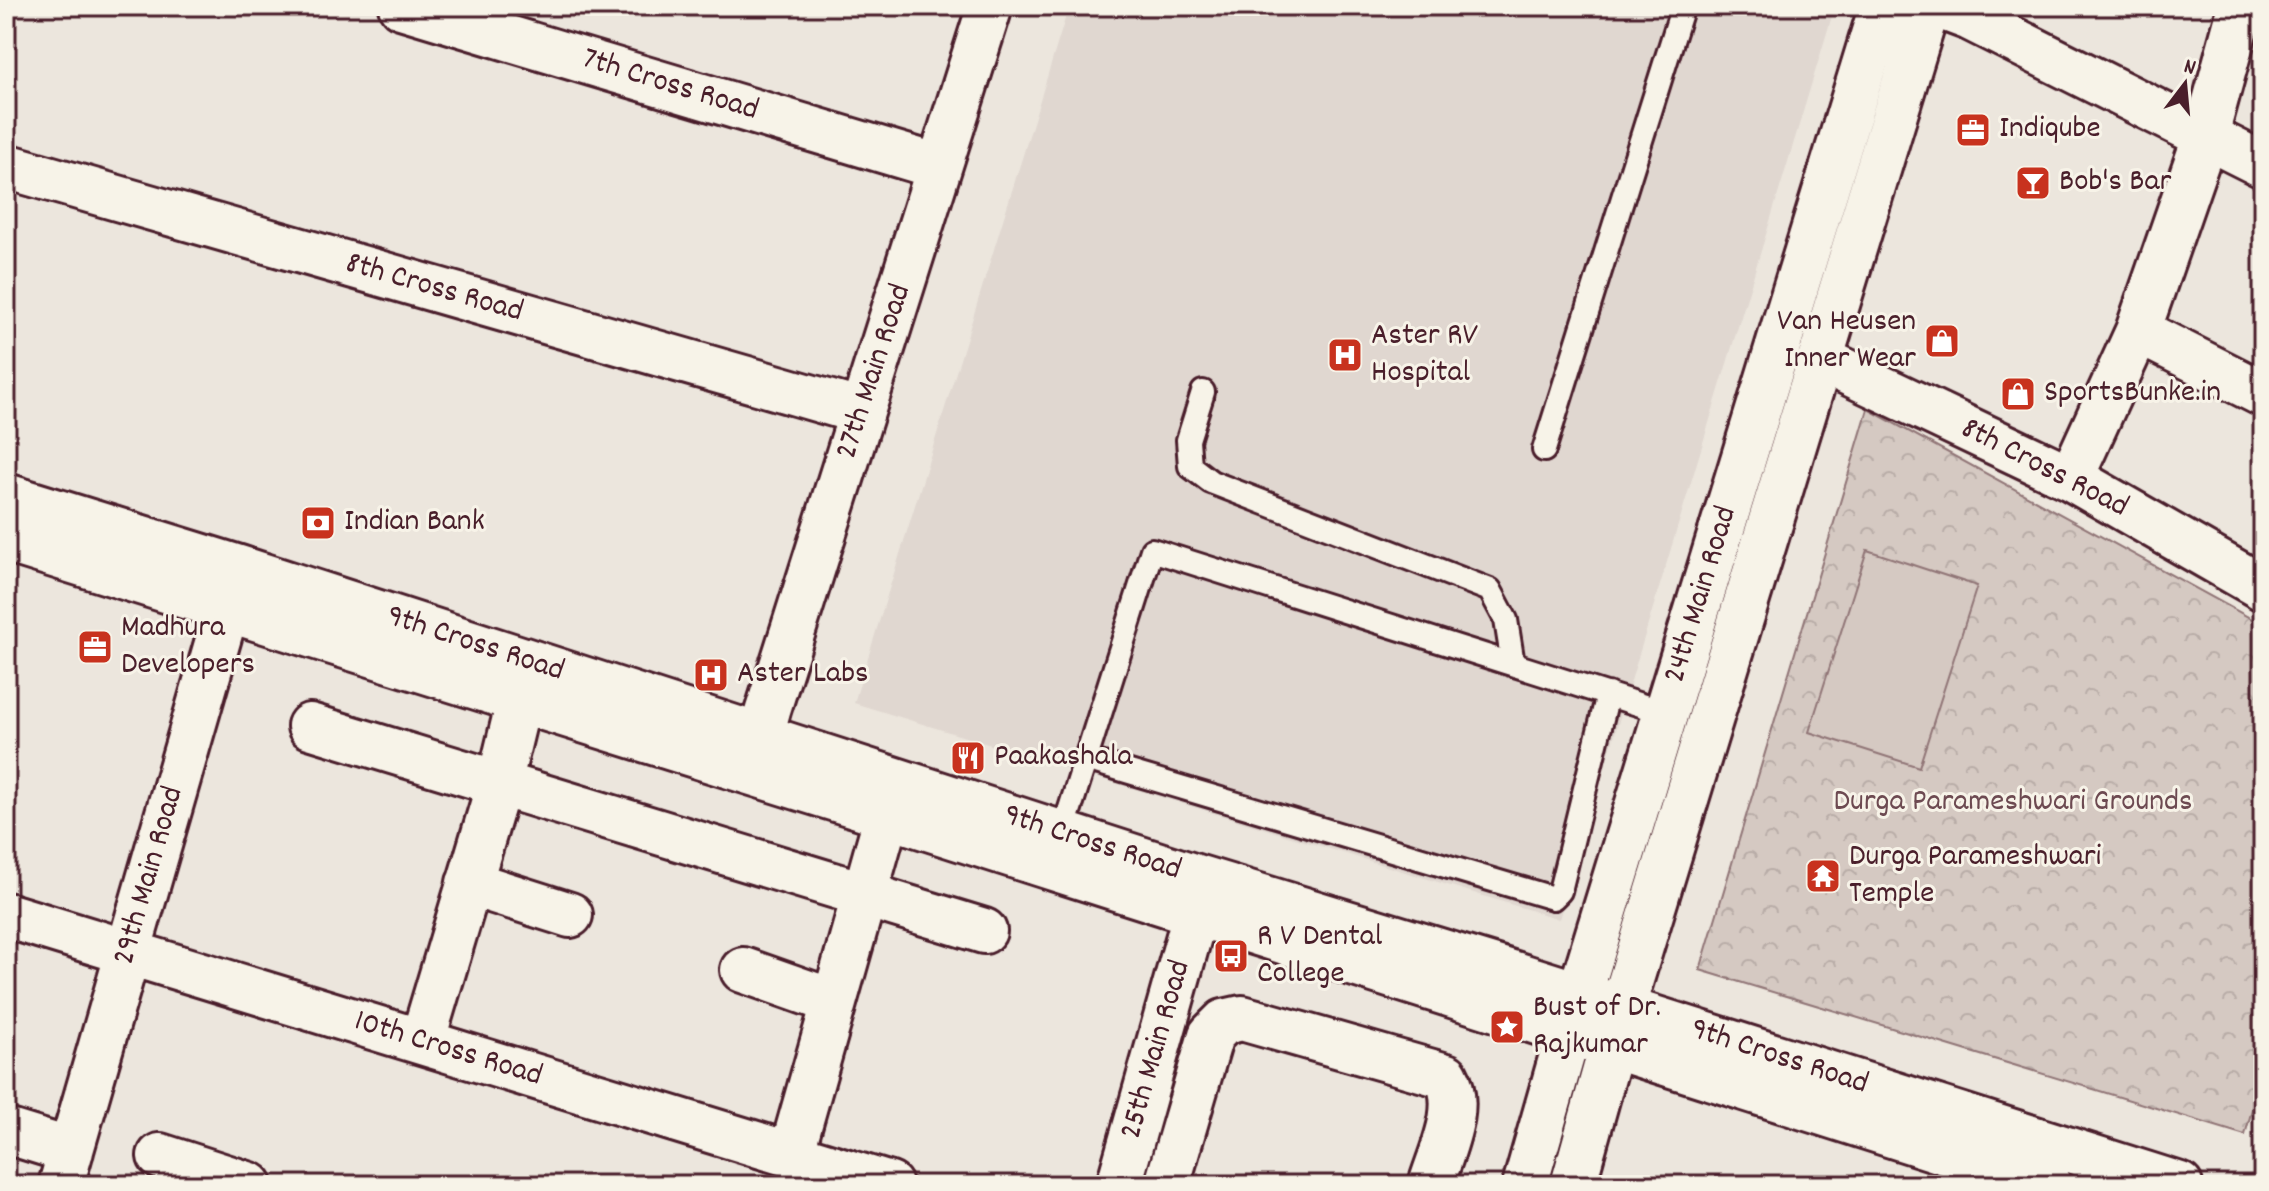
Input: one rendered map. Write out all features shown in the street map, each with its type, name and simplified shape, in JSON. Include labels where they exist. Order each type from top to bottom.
[{"type":"street","name":"7th Cross Road","points":[[401,6],[939,167]]},
{"type":"street","name":"27th Main Road","points":[[754,755],[990,6]]},
{"type":"street","name":"24th Main Road","points":[[1525,1185],[1882,6]]},
{"type":"street","name":"24th Main Road","points":[[1573,1185],[1617,1028],[1928,6]]},
{"type":"street","points":[[1938,6],[1970,18],[2263,165]]},
{"type":"street","points":[[2071,478],[2138,331],[2206,135],[2241,6]]},
{"type":"street","name":"8th Cross Road","points":[[6,166],[862,412]]},
{"type":"street","points":[[2138,331],[2263,394]]},
{"type":"street","name":"8th Cross Road","points":[[1820,359],[2071,478],[2263,588]]},
{"type":"street","name":"9th Cross Road","points":[[6,496],[519,701],[754,755],[1062,834],[1574,1015]]},
{"type":"street","name":"9th Cross Road","points":[[6,540],[233,588],[754,755],[887,815],[1195,915],[1574,1015],[2180,1185]]},
{"type":"street","name":"29th Main Road","points":[[66,1168],[233,588]]},
{"type":"street","points":[[422,1042],[499,784],[519,701]]},
{"type":"street","points":[[310,726],[984,931]]},
{"type":"street","points":[[791,1155],[887,815]]},
{"type":"street","points":[[469,883],[570,915]]},
{"type":"street","name":"10th Cross Road","points":[[6,915],[890,1185]]},
{"type":"street","name":"25th Main Road","points":[[1119,1185],[1195,915]]},
{"type":"street","points":[[743,970],[834,1002]]},
{"type":"street","points":[[1167,1185],[1211,1035],[1224,1022],[1242,1018],[1446,1076],[1454,1104],[1431,1185]]},
{"type":"street","name":"9th Cross Road","points":[[1617,1028],[2049,1185]]},
{"type":"street","points":[[6,1131],[66,1168]]},
{"type":"street","points":[[160,1156],[250,1185]]},
{"type":"lane","points":[[1544,450],[1683,6]]},
{"type":"lane","points":[[1203,392],[1188,440],[1190,466],[1211,482],[1490,590],[1506,620],[1513,664]]},
{"type":"lane","points":[[1062,834],[1152,550],[1666,713]]},
{"type":"lane","points":[[1086,759],[1553,898],[1560,891],[1608,694]]},
{"type":"shaded area","name":"Aster RV Hospital","points":[[1069,6],[1835,6],[1559,919],[854,703]]},
{"type":"green space","name":"Durga Parameshwari Grounds","points":[[1868,409],[2263,625],[2263,1069],[2245,1135],[1700,970]]},
{"type":"green space","points":[[1867,550],[1977,586],[1919,767],[1809,732]]},
{"type":"place","name":"Indiqube","points":[[1973,130]]},
{"type":"place","name":"Bob's Bar","points":[[2033,183]]},
{"type":"place","name":"Van Heusen Inner Wear","points":[[1942,341]]},
{"type":"place","name":"Aster RV Hospital","points":[[1345,355]]},
{"type":"place","name":"SportsBunke.in","points":[[2018,394]]},
{"type":"place","name":"Indian Bank","points":[[318,523]]},
{"type":"place","name":"Madhura Developers","points":[[95,647]]},
{"type":"place","name":"Aster Labs","points":[[711,675]]},
{"type":"place","name":"Paakashala","points":[[968,758]]},
{"type":"place","name":"Durga Parameshwari Temple","points":[[1823,876]]},
{"type":"place","name":"R V Dental College","points":[[1231,956]]},
{"type":"place","name":"Bust of Dr. Rajkumar","points":[[1507,1027]]}]
